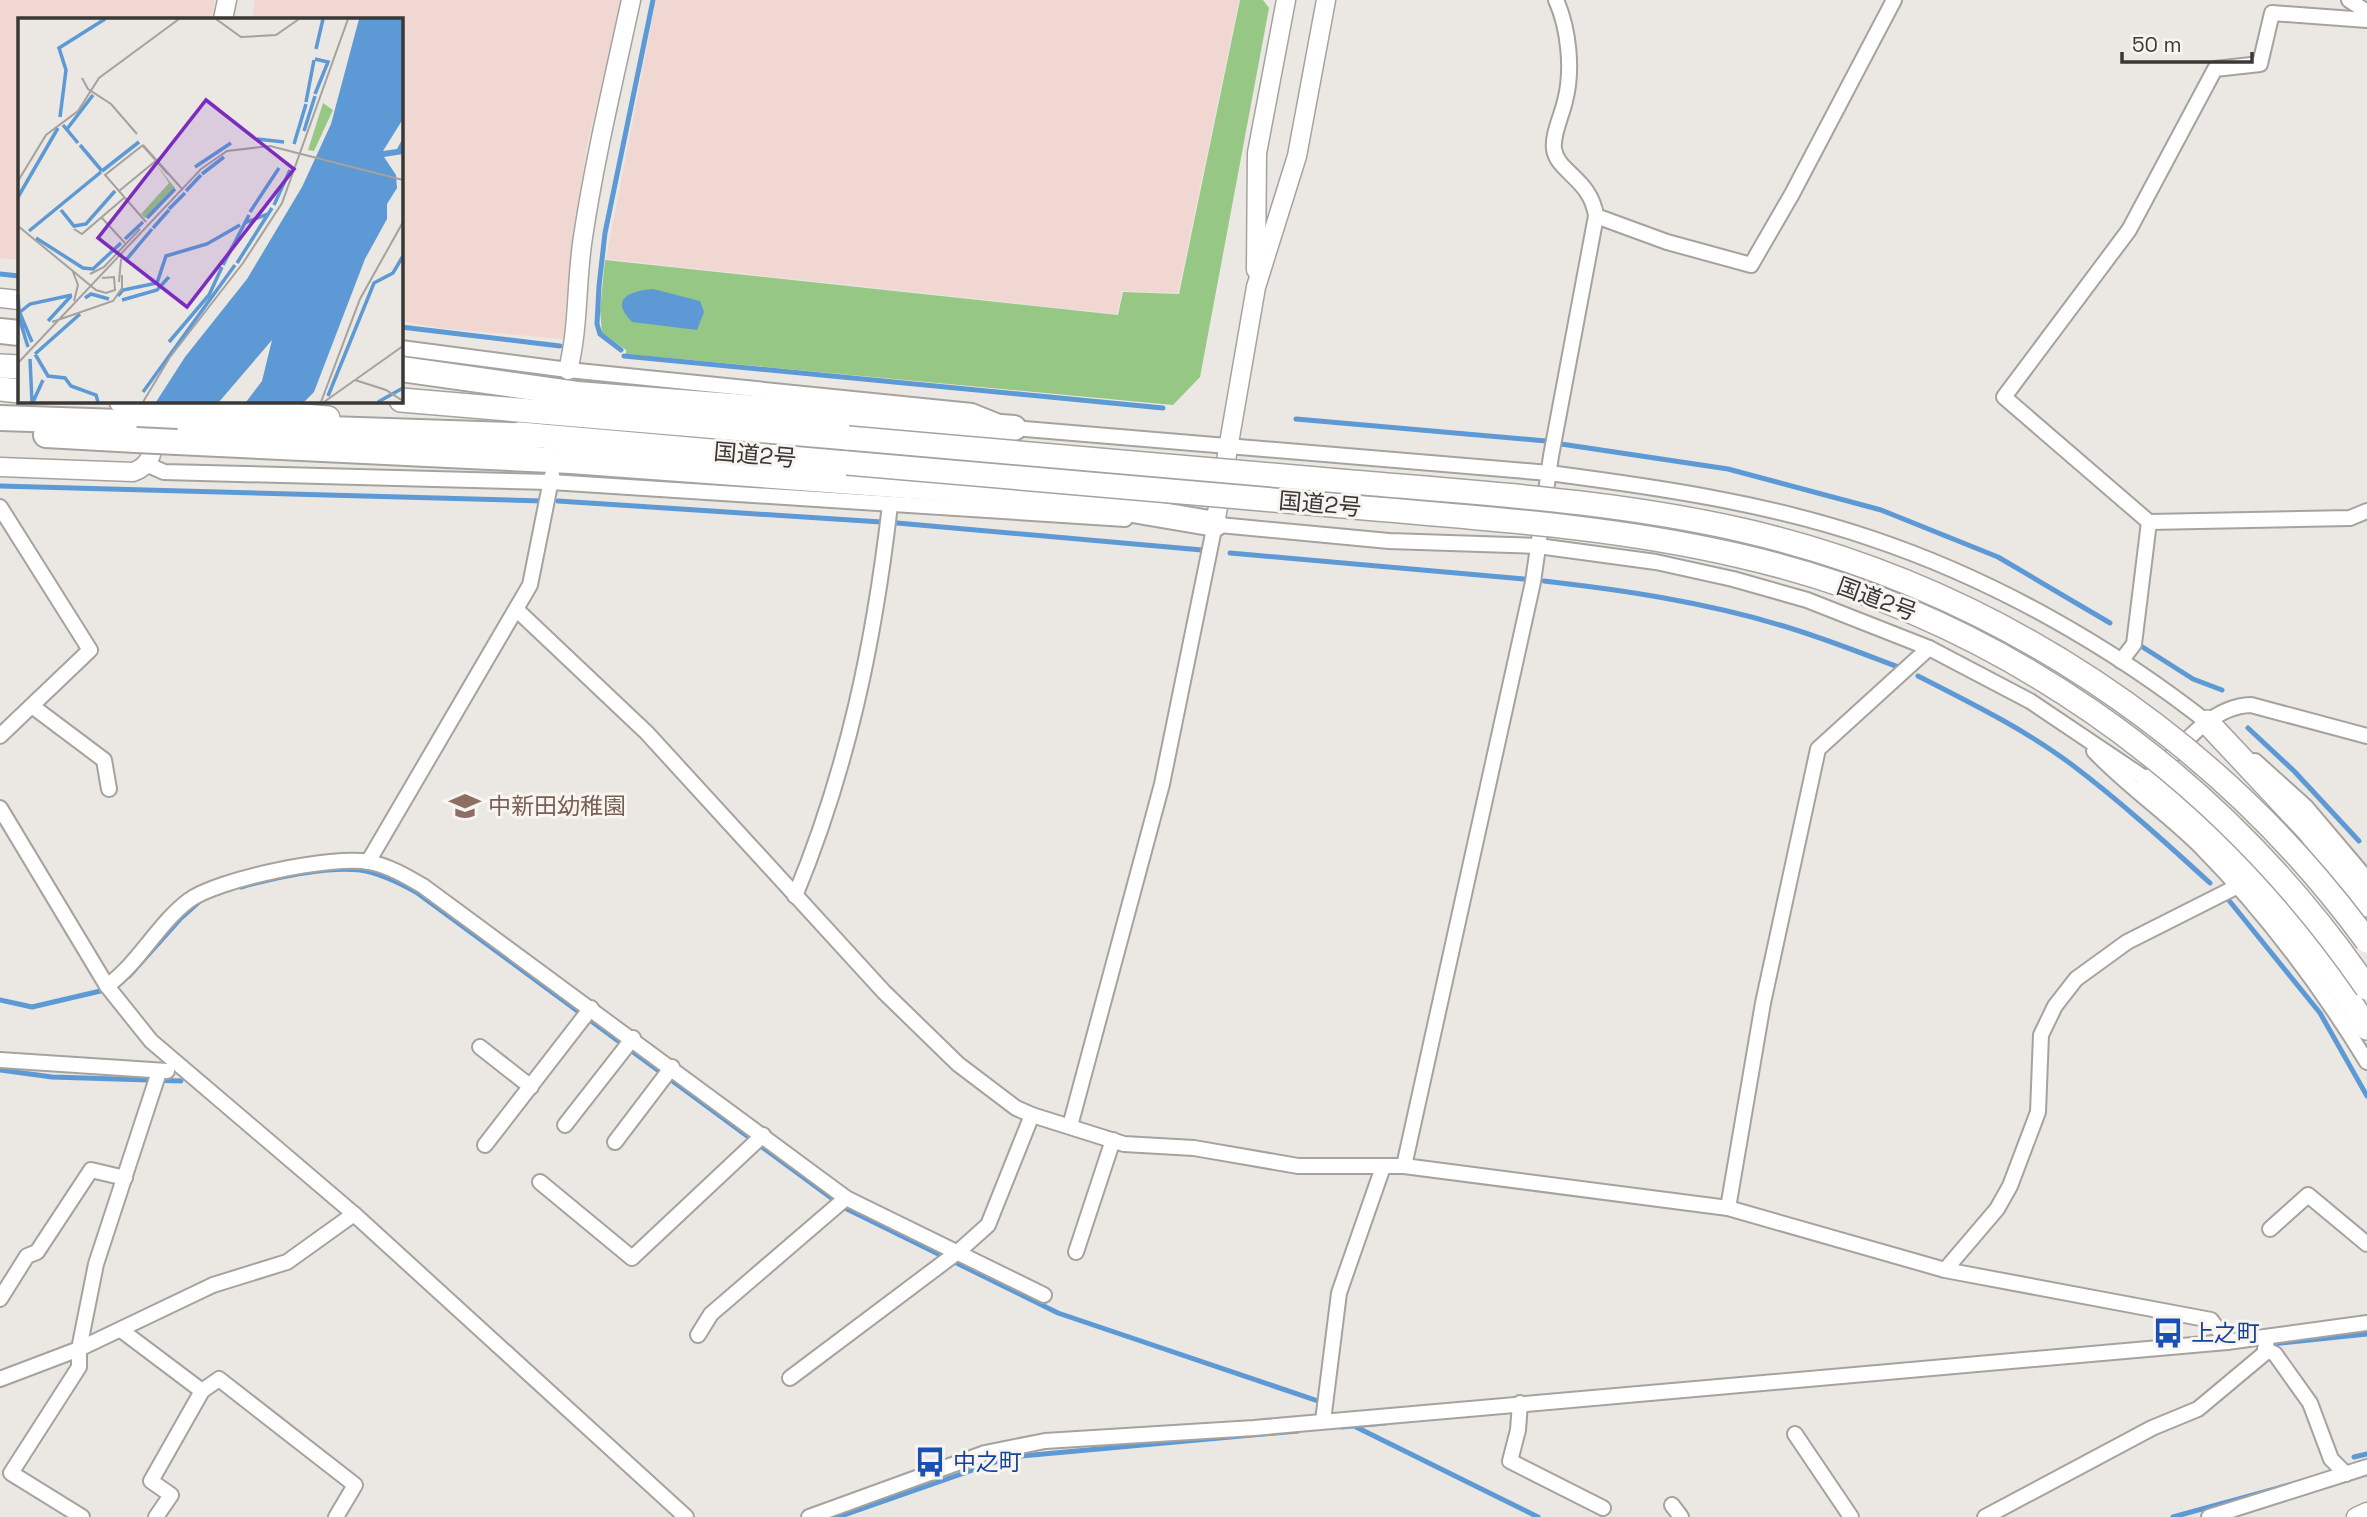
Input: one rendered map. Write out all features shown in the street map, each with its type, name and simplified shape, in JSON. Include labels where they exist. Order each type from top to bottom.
[{"type":"highway","points":[[0,331],[18,333]]},
{"type":"highway","points":[[0,366],[18,367]]},
{"type":"highway","points":[[402,369],[578,394],[1014,428]]},
{"type":"highway","points":[[0,389],[18,391]]},
{"type":"highway","name":"国道2号","points":[[402,400],[1530,498],[1670,516],[1812,548],[1945,598],[2062,660],[2120,698],[2227,784],[2279,834],[2367,941]]},
{"type":"highway","name":"国道2号","points":[[133,402],[1588,529],[1736,555],[1868,594],[1931,620],[2037,675],[2153,756],[2207,800],[2304,903],[2367,988]]},
{"type":"highway","points":[[0,418],[536,436]]},
{"type":"highway","points":[[0,432],[571,461],[1056,497],[1215,524]]},
{"type":"highway","points":[[2207,722],[2309,831],[2367,905]]},
{"type":"highway","points":[[2149,781],[2190,816],[2266,893],[2332,976],[2367,1028]]},
{"type":"street","points":[[223,18],[227,0]]},
{"type":"street","points":[[566,375],[591,184],[631,0]]},
{"type":"street","points":[[1256,288],[1257,153],[1286,0]]},
{"type":"street","points":[[1070,1126],[1162,785],[1215,524],[1256,288],[1297,156],[1326,0]]},
{"type":"street","points":[[1404,1167],[1471,874],[1538,546],[1596,216],[1589,191],[1558,160],[1553,147],[1569,86],[1565,29],[1556,0]]},
{"type":"street","points":[[1596,216],[1667,242],[1751,265],[1792,194],[1894,0]]},
{"type":"street","points":[[2349,0],[2367,12]]},
{"type":"street","points":[[2367,20],[2272,13],[2260,64],[2215,69],[2129,230],[2004,397],[2149,522],[2350,518],[2367,510]]},
{"type":"street","points":[[0,298],[18,300]]},
{"type":"street","points":[[402,348],[566,375],[972,411],[1014,428],[1549,473],[1634,484],[1737,504],[1870,538],[2000,593],[2121,661],[2207,722],[2277,778],[2361,860],[2367,879]]},
{"type":"street","points":[[0,467],[124,474],[146,464],[156,439]]},
{"type":"street","points":[[146,464],[164,472],[552,476],[890,505],[1215,524],[1389,541],[1538,546],[1656,562],[1733,579],[1807,600],[1929,648],[2030,701],[2149,781],[2207,722],[2223,710],[2251,705],[2367,736]]},
{"type":"street","points":[[368,862],[530,585],[552,476]]},
{"type":"street","points":[[795,896],[820,836],[851,736],[882,571],[890,505]]},
{"type":"street","points":[[0,507],[90,650],[0,736]]},
{"type":"street","points":[[2121,661],[2134,644],[2149,522]]},
{"type":"street","points":[[517,610],[647,733],[884,992],[958,1065],[1016,1108],[1032,1115],[1124,1144],[1194,1148],[1297,1166],[1404,1167],[1544,1182],[1728,1209],[1945,1270],[2211,1320],[2227,1342]]},
{"type":"street","points":[[1728,1209],[1763,1003],[1818,749],[1929,648]]},
{"type":"street","points":[[32,706],[104,760],[109,789]]},
{"type":"street","points":[[2076,732],[2115,773],[2199,845],[2238,886],[2313,979],[2367,1062]]},
{"type":"street","points":[[0,808],[109,989],[150,1041],[354,1214],[686,1517]]},
{"type":"street","points":[[109,989],[181,907],[206,890],[225,883],[341,860],[368,862],[388,868],[423,886],[587,1013],[841,1202],[952,1256],[1044,1295]]},
{"type":"street","points":[[1945,1270],[1997,1209],[2010,1186],[2038,1112],[2041,1035],[2055,1006],[2076,979],[2127,942],[2238,886]]},
{"type":"street","points":[[485,1145],[587,1013]]},
{"type":"street","points":[[565,1125],[629,1044]]},
{"type":"street","points":[[480,1047],[531,1087]]},
{"type":"street","points":[[0,1060],[158,1077],[183,1069]]},
{"type":"street","points":[[615,1142],[668,1072]]},
{"type":"street","points":[[82,1517],[11,1473],[79,1367],[79,1349],[96,1264],[158,1077]]},
{"type":"street","points":[[790,1378],[952,1256],[988,1225],[1032,1115]]},
{"type":"street","points":[[540,1182],[632,1258],[758,1140]]},
{"type":"street","points":[[1076,1252],[1113,1140]]},
{"type":"street","points":[[1323,1421],[1339,1293],[1383,1167]]},
{"type":"street","points":[[0,1299],[26,1256],[37,1252],[91,1170],[125,1178]]},
{"type":"street","points":[[2270,1229],[2308,1195],[2367,1244]]},
{"type":"street","points":[[698,1335],[711,1314],[841,1202]]},
{"type":"street","points":[[0,1379],[79,1349],[213,1285],[287,1262],[354,1214]]},
{"type":"street","points":[[809,1517],[985,1453],[1045,1441],[1323,1421],[2227,1342],[2266,1343],[2367,1323]]},
{"type":"street","points":[[121,1330],[202,1391]]},
{"type":"street","points":[[2266,1343],[2310,1403],[2331,1459],[2346,1474]]},
{"type":"street","points":[[1985,1517],[2152,1428],[2198,1409],[2224,1390],[2266,1343]]},
{"type":"street","points":[[156,1517],[171,1494],[151,1481],[202,1391],[219,1379],[355,1485],[336,1517]]},
{"type":"street","points":[[1520,1403],[1518,1430],[1510,1461],[1603,1508]]},
{"type":"street","points":[[1795,1434],[1851,1517]]},
{"type":"street","points":[[2209,1517],[2367,1467]]},
{"type":"street","points":[[2356,1517],[2367,1512]]},
{"type":"shaded area","points":[[0,0],[215,0],[212,18],[18,18],[18,260],[0,258]]},
{"type":"shaded area","points":[[255,0],[621,0],[588,141],[573,230],[563,339],[438,328],[402,321],[402,18],[252,18]]},
{"type":"shaded area","points":[[656,0],[1239,0],[1178,293],[1122,291],[1117,314],[606,259]]},
{"type":"green space","points":[[1240,0],[1263,0],[1269,8],[1200,377],[1173,405],[626,354],[626,350],[602,333],[600,310],[605,260],[1118,315],[1123,292],[1179,294]]},
{"type":"water","points":[[653,289],[700,301],[704,312],[697,330],[632,322],[625,314],[622,302],[630,294]]},
{"type":"waterway","points":[[621,350],[600,334],[597,324],[599,286],[605,233],[653,0]]},
{"type":"waterway","points":[[0,274],[18,276]]},
{"type":"waterway","points":[[402,327],[560,346]]},
{"type":"waterway","points":[[624,356],[1163,408]]},
{"type":"waterway","points":[[1296,419],[1546,441]]},
{"type":"waterway","points":[[1561,444],[1728,469],[1881,510],[1998,557],[2110,623]]},
{"type":"waterway","points":[[0,486],[542,501]]},
{"type":"waterway","points":[[558,501],[881,522]]},
{"type":"waterway","points":[[897,523],[1202,550]]},
{"type":"waterway","points":[[1230,553],[1524,579]]},
{"type":"waterway","points":[[1544,581],[1692,603],[1751,617],[1841,645],[1901,668]]},
{"type":"waterway","points":[[2141,646],[2193,679],[2222,690]]},
{"type":"waterway","points":[[1918,676],[1997,717],[2053,751],[2125,807],[2210,883]]},
{"type":"waterway","points":[[2248,728],[2294,771],[2359,841]]},
{"type":"waterway","points":[[241,887],[316,871],[347,869],[375,873],[396,881],[416,892],[845,1208],[1058,1313],[1321,1402]]},
{"type":"waterway","points":[[2227,898],[2320,1013],[2367,1096]]},
{"type":"waterway","points":[[129,976],[180,919],[199,902]]},
{"type":"waterway","points":[[0,1000],[32,1007],[109,989]]},
{"type":"waterway","points":[[0,1070],[52,1077],[181,1081]]},
{"type":"waterway","points":[[2271,1344],[2367,1334]]},
{"type":"waterway","points":[[1342,1427],[1385,1423]]},
{"type":"waterway","points":[[1356,1427],[1538,1517]]},
{"type":"waterway","points":[[838,1517],[1010,1457],[1298,1431]]},
{"type":"waterway","points":[[2354,1457],[2367,1454]]},
{"type":"waterway","points":[[2173,1517],[2300,1482]]},
{"type":"place","name":"中新田幼稚園","points":[[465,806]]},
{"type":"place","name":"上之町","points":[[2168,1333]]},
{"type":"place","name":"中之町","points":[[930,1462]]}]
